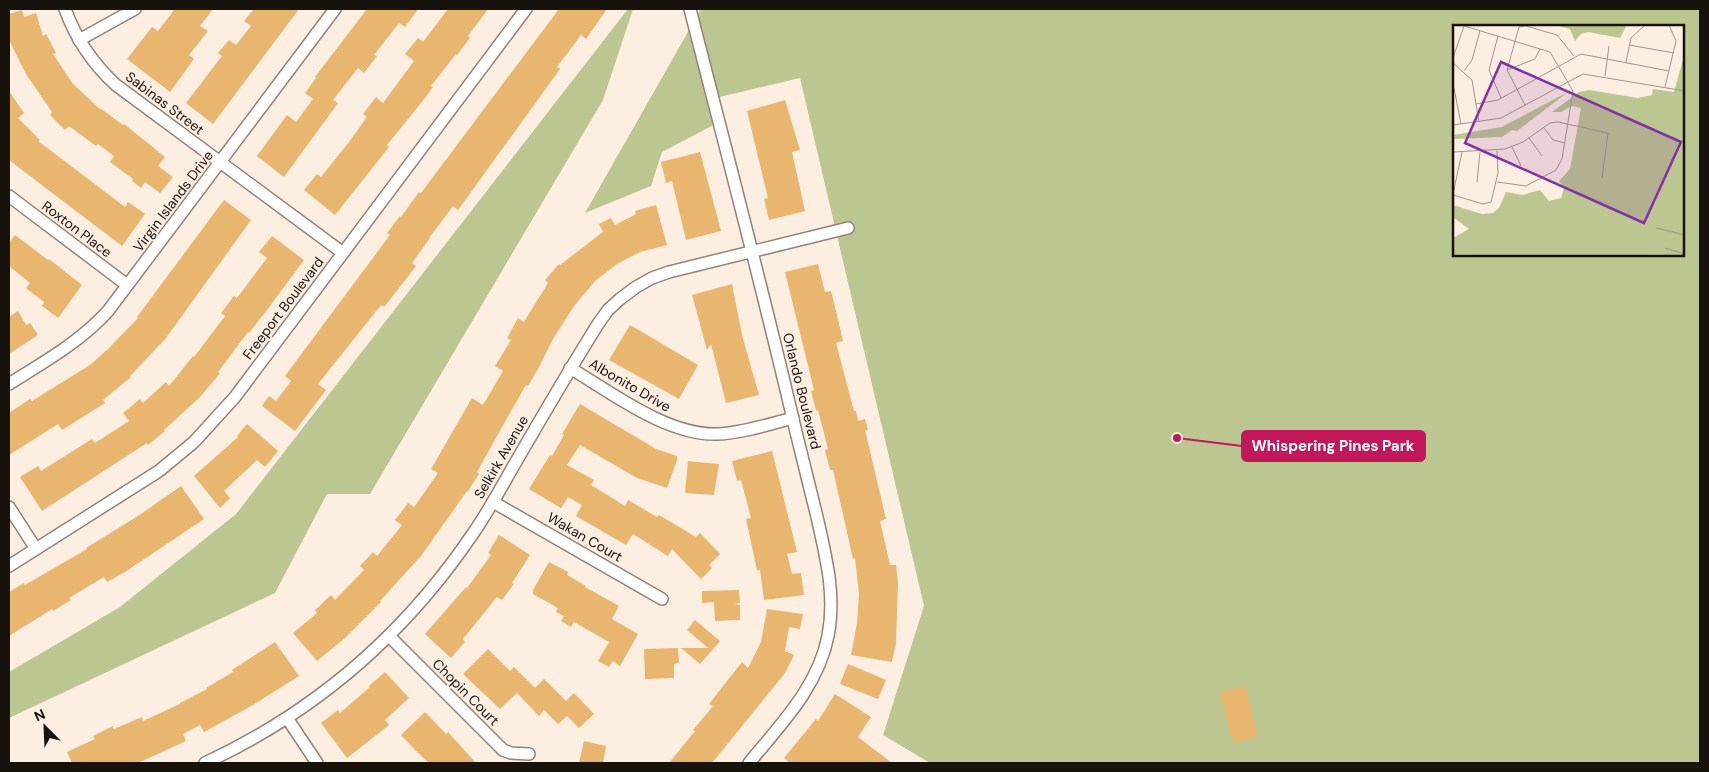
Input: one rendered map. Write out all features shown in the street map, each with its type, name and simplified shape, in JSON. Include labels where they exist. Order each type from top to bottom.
[{"type":"street","name":"Sabinas Street","points":[[65,9],[79,40],[96,66],[116,85],[343,253]]},
{"type":"street","points":[[79,40],[135,9]]},
{"type":"street","name":"Virgin Islands Drive","points":[[9,384],[83,336],[108,311],[335,9]]},
{"type":"street","name":"Freeport Boulevard","points":[[9,566],[159,471],[194,442],[235,397],[526,9]]},
{"type":"street","name":"Orlando Boulevard","points":[[690,9],[793,418],[828,568],[831,594],[830,626],[819,668],[810,685],[749,763]]},
{"type":"street","name":"Roxton Place","points":[[9,196],[127,285]]},
{"type":"street","name":"Selkirk Avenue","points":[[205,763],[247,742],[287,718],[339,681],[389,636],[428,594],[476,530],[570,368],[608,310],[636,287],[669,272],[848,228]]},
{"type":"street","name":"Albonito Drive","points":[[570,368],[654,418],[676,428],[689,431],[710,434],[734,432],[793,418]]},
{"type":"street","name":"Wakan Court","points":[[493,502],[662,599]]},
{"type":"street","points":[[9,507],[36,549]]},
{"type":"street","name":"Chopin Court","points":[[389,636],[504,750],[511,753],[529,754]]},
{"type":"street","points":[[287,718],[316,763]]},
{"type":"green space","points":[[628,9],[633,9],[603,100],[370,494],[327,494],[275,593],[9,718],[9,672],[120,607],[236,514]]},
{"type":"green space","points":[[701,9],[1700,9],[1700,763],[930,763],[883,735],[924,606],[800,78],[715,98],[721,121],[662,152],[651,186],[585,213]]},
{"type":"building","points":[[175,9],[213,9],[200,26],[208,31],[189,55],[194,59],[170,92],[127,59],[152,27],[158,31]]},
{"type":"building","points":[[254,9],[299,9],[213,124],[186,103],[222,56],[218,53],[229,40],[236,45],[251,26],[244,21]]},
{"type":"building","points":[[367,9],[418,9],[405,27],[399,23],[374,55],[377,56],[364,73],[358,68],[333,100],[338,103],[284,177],[257,156],[287,115],[296,122],[313,99],[305,93],[315,77]]},
{"type":"building","points":[[448,9],[488,9],[468,36],[470,38],[431,86],[433,87],[425,98],[387,145],[389,147],[335,215],[304,190],[317,174],[321,177],[349,142],[367,117],[363,114],[376,97],[383,103],[414,61],[405,54],[418,38],[423,42]]},
{"type":"building","points":[[559,9],[607,9],[586,39],[581,35],[557,67],[560,69],[458,210],[453,206],[429,238],[412,263],[416,266],[403,283],[384,307],[381,305],[318,384],[326,390],[295,431],[262,406],[269,396],[276,401],[291,381],[285,376],[390,235],[387,233],[419,192],[421,193]]},
{"type":"building","points":[[22,10],[24,17],[36,13],[43,36],[46,34],[56,53],[53,54],[73,84],[100,109],[124,124],[165,157],[158,166],[173,177],[160,193],[145,182],[141,188],[132,181],[133,179],[110,162],[114,156],[98,144],[96,146],[69,126],[65,130],[50,115],[52,112],[26,74],[9,40],[9,14]]},
{"type":"building","points":[[9,91],[24,113],[18,118],[40,140],[38,141],[125,207],[128,202],[145,214],[122,246],[9,160]]},
{"type":"building","points":[[785,100],[800,150],[792,152],[805,211],[769,220],[764,199],[768,198],[747,111]]},
{"type":"building","points":[[700,152],[721,231],[686,240],[672,181],[666,183],[661,162]]},
{"type":"building","points":[[224,200],[251,220],[166,338],[131,377],[103,400],[105,403],[62,430],[58,424],[9,455],[9,413],[90,365],[108,349],[138,318]]},
{"type":"building","points":[[656,205],[667,245],[640,252],[617,264],[595,281],[574,306],[553,339],[539,367],[528,386],[526,385],[477,472],[479,474],[421,556],[381,602],[345,638],[317,661],[293,633],[317,613],[315,610],[331,595],[335,600],[364,570],[360,566],[373,552],[377,556],[402,525],[395,520],[408,503],[414,507],[438,473],[431,469],[472,398],[483,405],[503,371],[495,366],[511,340],[507,338],[518,318],[524,322],[548,283],[545,280],[559,264],[603,232],[599,224],[611,218],[615,225],[636,214],[635,211]]},
{"type":"building","points":[[15,235],[82,285],[58,318],[42,306],[44,302],[26,288],[30,283],[9,266],[9,243]]},
{"type":"building","points":[[272,236],[304,260],[218,372],[220,373],[212,383],[165,431],[148,445],[147,443],[42,511],[20,477],[38,466],[41,471],[92,439],[95,443],[129,421],[123,413],[140,399],[143,403],[166,382],[169,386],[225,316],[221,313],[234,296],[237,298],[267,258],[259,252]]},
{"type":"building","points":[[818,264],[825,292],[831,291],[836,311],[843,341],[836,343],[854,411],[856,411],[858,421],[865,419],[868,430],[865,430],[886,519],[880,521],[890,565],[896,565],[898,583],[896,643],[892,662],[851,655],[857,623],[859,594],[855,558],[853,559],[833,470],[830,470],[825,450],[828,449],[811,391],[814,390],[785,272]]},
{"type":"building","points":[[732,284],[742,335],[759,395],[726,403],[711,344],[707,350],[692,295]]},
{"type":"building","points":[[18,311],[26,325],[30,323],[38,335],[9,354],[9,317]]},
{"type":"building","points":[[630,325],[698,365],[679,399],[609,360]]},
{"type":"building","points":[[580,404],[656,449],[677,456],[667,488],[637,478],[580,445],[567,465],[594,480],[591,485],[625,506],[628,500],[657,517],[659,515],[696,537],[700,533],[720,554],[709,565],[712,568],[701,579],[672,549],[668,556],[633,534],[626,545],[576,516],[582,505],[568,497],[561,508],[529,489],[550,455],[552,456],[564,435],[562,434]]},
{"type":"building","points":[[247,424],[278,451],[265,467],[257,460],[224,491],[230,498],[220,508],[194,476],[238,437]]},
{"type":"building","points":[[772,451],[797,552],[787,554],[792,574],[801,573],[804,595],[764,600],[760,570],[757,570],[746,519],[751,518],[741,480],[737,481],[732,461]]},
{"type":"building","points":[[688,461],[719,464],[714,495],[685,493]]},
{"type":"building","points":[[181,486],[204,519],[125,572],[107,582],[104,577],[69,598],[71,600],[53,611],[52,609],[9,636],[9,592],[24,583],[25,585],[87,549]]},
{"type":"building","points":[[499,535],[530,555],[512,583],[514,584],[502,600],[497,597],[463,639],[465,642],[451,658],[425,634],[467,588],[491,555],[488,553]]},
{"type":"building","points":[[549,562],[568,572],[567,575],[585,587],[619,606],[612,619],[638,634],[620,666],[613,661],[609,667],[598,661],[609,642],[574,622],[571,627],[561,621],[564,616],[556,612],[558,608],[533,594],[533,590]]},
{"type":"building","points":[[739,590],[740,603],[734,604],[740,605],[740,620],[715,621],[714,602],[702,603],[702,591]]},
{"type":"building","points":[[767,609],[803,614],[800,629],[789,627],[785,651],[794,655],[785,673],[712,763],[669,763],[695,731],[693,730],[713,706],[709,704],[742,662],[748,668],[761,642]]},
{"type":"building","points":[[695,620],[720,641],[700,664],[681,648],[708,648],[687,630]]},
{"type":"building","points":[[275,642],[299,676],[253,705],[204,732],[200,725],[183,734],[186,741],[138,763],[72,763],[67,752],[95,739],[93,736],[113,726],[114,729],[142,717],[143,721],[180,704],[207,689]]},
{"type":"building","points":[[678,648],[679,663],[674,664],[674,678],[645,679],[644,649]]},
{"type":"building","points":[[488,649],[510,671],[514,667],[535,688],[544,679],[566,701],[574,693],[594,714],[579,728],[567,716],[558,724],[544,710],[539,716],[517,693],[500,709],[463,674]]},
{"type":"building","points":[[848,664],[886,680],[878,699],[840,684]]},
{"type":"building","points":[[385,672],[409,698],[385,720],[389,725],[347,758],[321,723],[338,710],[340,713]]},
{"type":"building","points":[[1245,686],[1258,737],[1233,743],[1220,692]]},
{"type":"building","points":[[835,694],[871,717],[858,737],[892,763],[790,763],[784,758],[816,719],[818,721]]},
{"type":"building","points":[[425,712],[446,734],[448,732],[476,763],[429,763],[415,750],[401,735]]},
{"type":"building","points":[[584,741],[606,746],[603,763],[579,763]]},
{"type":"place","name":"Whispering Pines Park","points":[[1177,438]]}]
